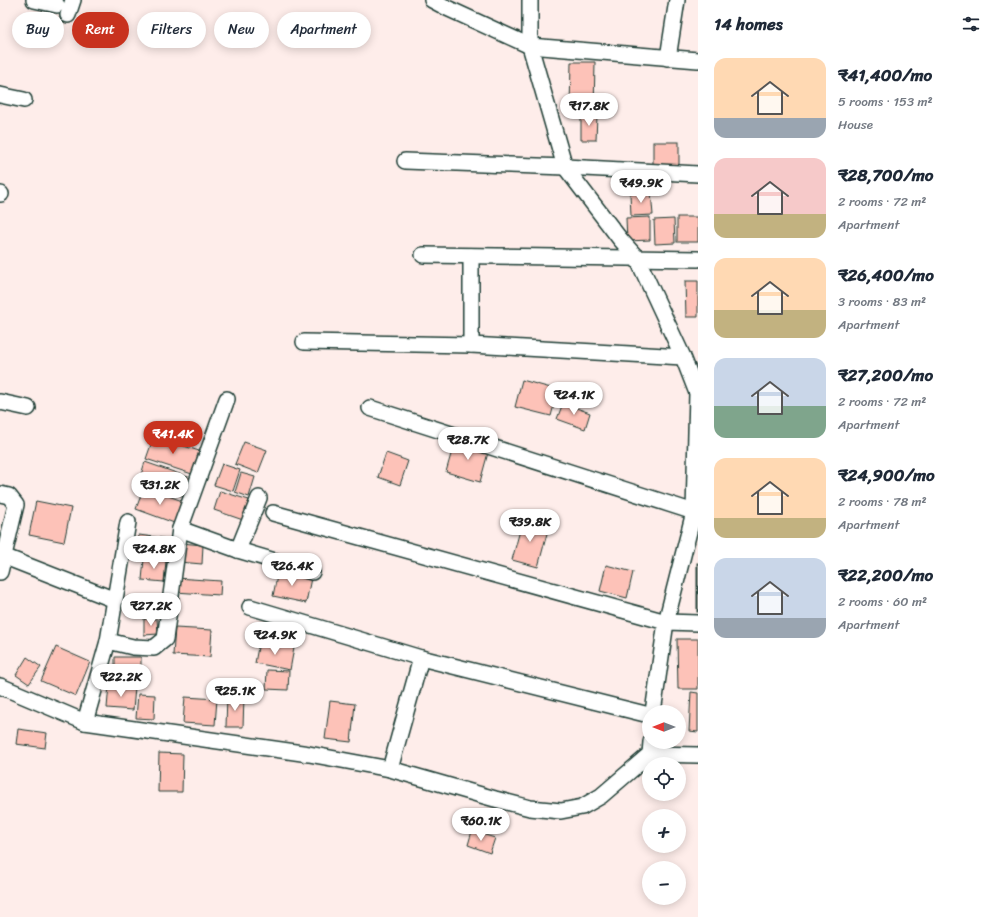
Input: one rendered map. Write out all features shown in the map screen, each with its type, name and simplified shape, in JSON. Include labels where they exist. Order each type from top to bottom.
[{"type":"street","points":[[34,0],[57,5]]},
{"type":"street","points":[[68,15],[73,0]]},
{"type":"street","points":[[432,0],[446,8],[530,46],[698,60]]},
{"type":"street","points":[[530,0],[530,46],[565,167],[620,239],[637,258],[698,393],[696,512],[666,622],[654,705]]},
{"type":"street","points":[[668,58],[677,0]]},
{"type":"street","points":[[0,95],[24,100]]},
{"type":"street","points":[[405,161],[698,174]]},
{"type":"street","points":[[423,255],[698,259]]},
{"type":"street","points":[[471,256],[471,344]]},
{"type":"street","points":[[304,342],[471,344],[683,357]]},
{"type":"street","points":[[108,642],[132,648],[154,648],[165,640],[180,529],[227,399]]},
{"type":"street","points":[[0,402],[28,408]]},
{"type":"street","points":[[370,408],[696,512]]},
{"type":"street","points":[[0,494],[8,496],[16,504],[0,572]]},
{"type":"street","points":[[238,550],[260,498]]},
{"type":"street","points":[[273,513],[666,622],[698,623]]},
{"type":"street","points":[[85,722],[108,642],[128,522]]},
{"type":"street","points":[[180,529],[238,550],[312,572]]},
{"type":"street","points":[[4,556],[115,600]]},
{"type":"street","points":[[250,607],[421,658],[642,713]]},
{"type":"street","points":[[390,769],[421,658]]},
{"type":"street","points":[[0,686],[85,722],[301,753],[390,769],[530,808],[561,811],[582,807],[600,796],[649,749]]},
{"type":"street","points":[[657,749],[698,755]]},
{"type":"building","points":[[571,62],[595,62],[594,110],[570,109]]},
{"type":"building","points":[[581,115],[597,115],[596,140],[581,140]]},
{"type":"building","points":[[653,142],[679,142],[679,166],[653,166]]},
{"type":"building","points":[[651,192],[653,215],[631,216],[630,193]]},
{"type":"building","points":[[650,217],[650,240],[627,241],[626,218]]},
{"type":"building","points":[[677,217],[698,217],[698,242],[677,242]]},
{"type":"building","points":[[674,219],[675,243],[655,244],[654,220]]},
{"type":"building","points":[[685,281],[698,281],[698,317],[686,317]]},
{"type":"building","points":[[522,380],[558,390],[551,416],[515,407]]},
{"type":"building","points":[[563,403],[590,413],[585,429],[557,419]]},
{"type":"building","points":[[154,436],[199,451],[192,474],[146,459]]},
{"type":"building","points":[[455,440],[489,449],[480,482],[446,472]]},
{"type":"building","points":[[244,442],[267,450],[258,473],[235,464]]},
{"type":"building","points":[[386,453],[408,461],[400,485],[378,477]]},
{"type":"building","points":[[145,462],[191,478],[185,497],[139,481]]},
{"type":"building","points":[[222,464],[240,470],[233,491],[214,485]]},
{"type":"building","points":[[241,473],[255,477],[249,497],[235,492]]},
{"type":"building","points":[[144,487],[185,502],[177,524],[136,509]]},
{"type":"building","points":[[220,491],[249,500],[243,520],[214,510]]},
{"type":"building","points":[[36,501],[71,508],[64,542],[29,535]]},
{"type":"building","points":[[523,519],[549,526],[538,567],[512,560]]},
{"type":"building","points":[[139,535],[168,539],[165,558],[136,554]]},
{"type":"building","points":[[181,543],[203,545],[202,564],[179,562]]},
{"type":"building","points":[[144,559],[166,561],[164,582],[142,580]]},
{"type":"building","points":[[698,563],[698,612],[697,612]]},
{"type":"building","points":[[606,565],[633,572],[627,598],[600,591]]},
{"type":"building","points":[[278,571],[311,578],[306,603],[273,596]]},
{"type":"building","points":[[176,578],[221,581],[220,595],[175,592]]},
{"type":"building","points":[[127,597],[158,599],[158,615],[126,613]]},
{"type":"building","points":[[144,619],[157,619],[158,634],[144,635]]},
{"type":"building","points":[[175,628],[212,630],[210,657],[173,655]]},
{"type":"building","points":[[677,639],[698,639],[698,689],[678,689]]},
{"type":"building","points":[[259,642],[294,648],[290,670],[255,663]]},
{"type":"building","points":[[56,647],[90,662],[76,696],[41,681]]},
{"type":"building","points":[[27,657],[41,667],[29,684],[16,675]]},
{"type":"building","points":[[115,657],[141,657],[141,670],[115,669]]},
{"type":"building","points":[[267,670],[289,671],[288,690],[266,689]]},
{"type":"building","points":[[109,685],[135,687],[133,710],[107,708]]},
{"type":"building","points":[[691,692],[698,693],[698,732],[689,731]]},
{"type":"building","points":[[138,694],[155,695],[154,719],[136,718]]},
{"type":"building","points":[[227,696],[244,697],[243,727],[226,727]]},
{"type":"building","points":[[185,697],[217,699],[215,725],[183,723]]},
{"type":"building","points":[[330,701],[355,704],[351,742],[325,739]]},
{"type":"building","points":[[18,729],[47,733],[45,748],[16,744]]},
{"type":"building","points":[[159,753],[183,754],[182,792],[158,792]]},
{"type":"building","points":[[472,831],[495,838],[490,853],[468,845]]}]
